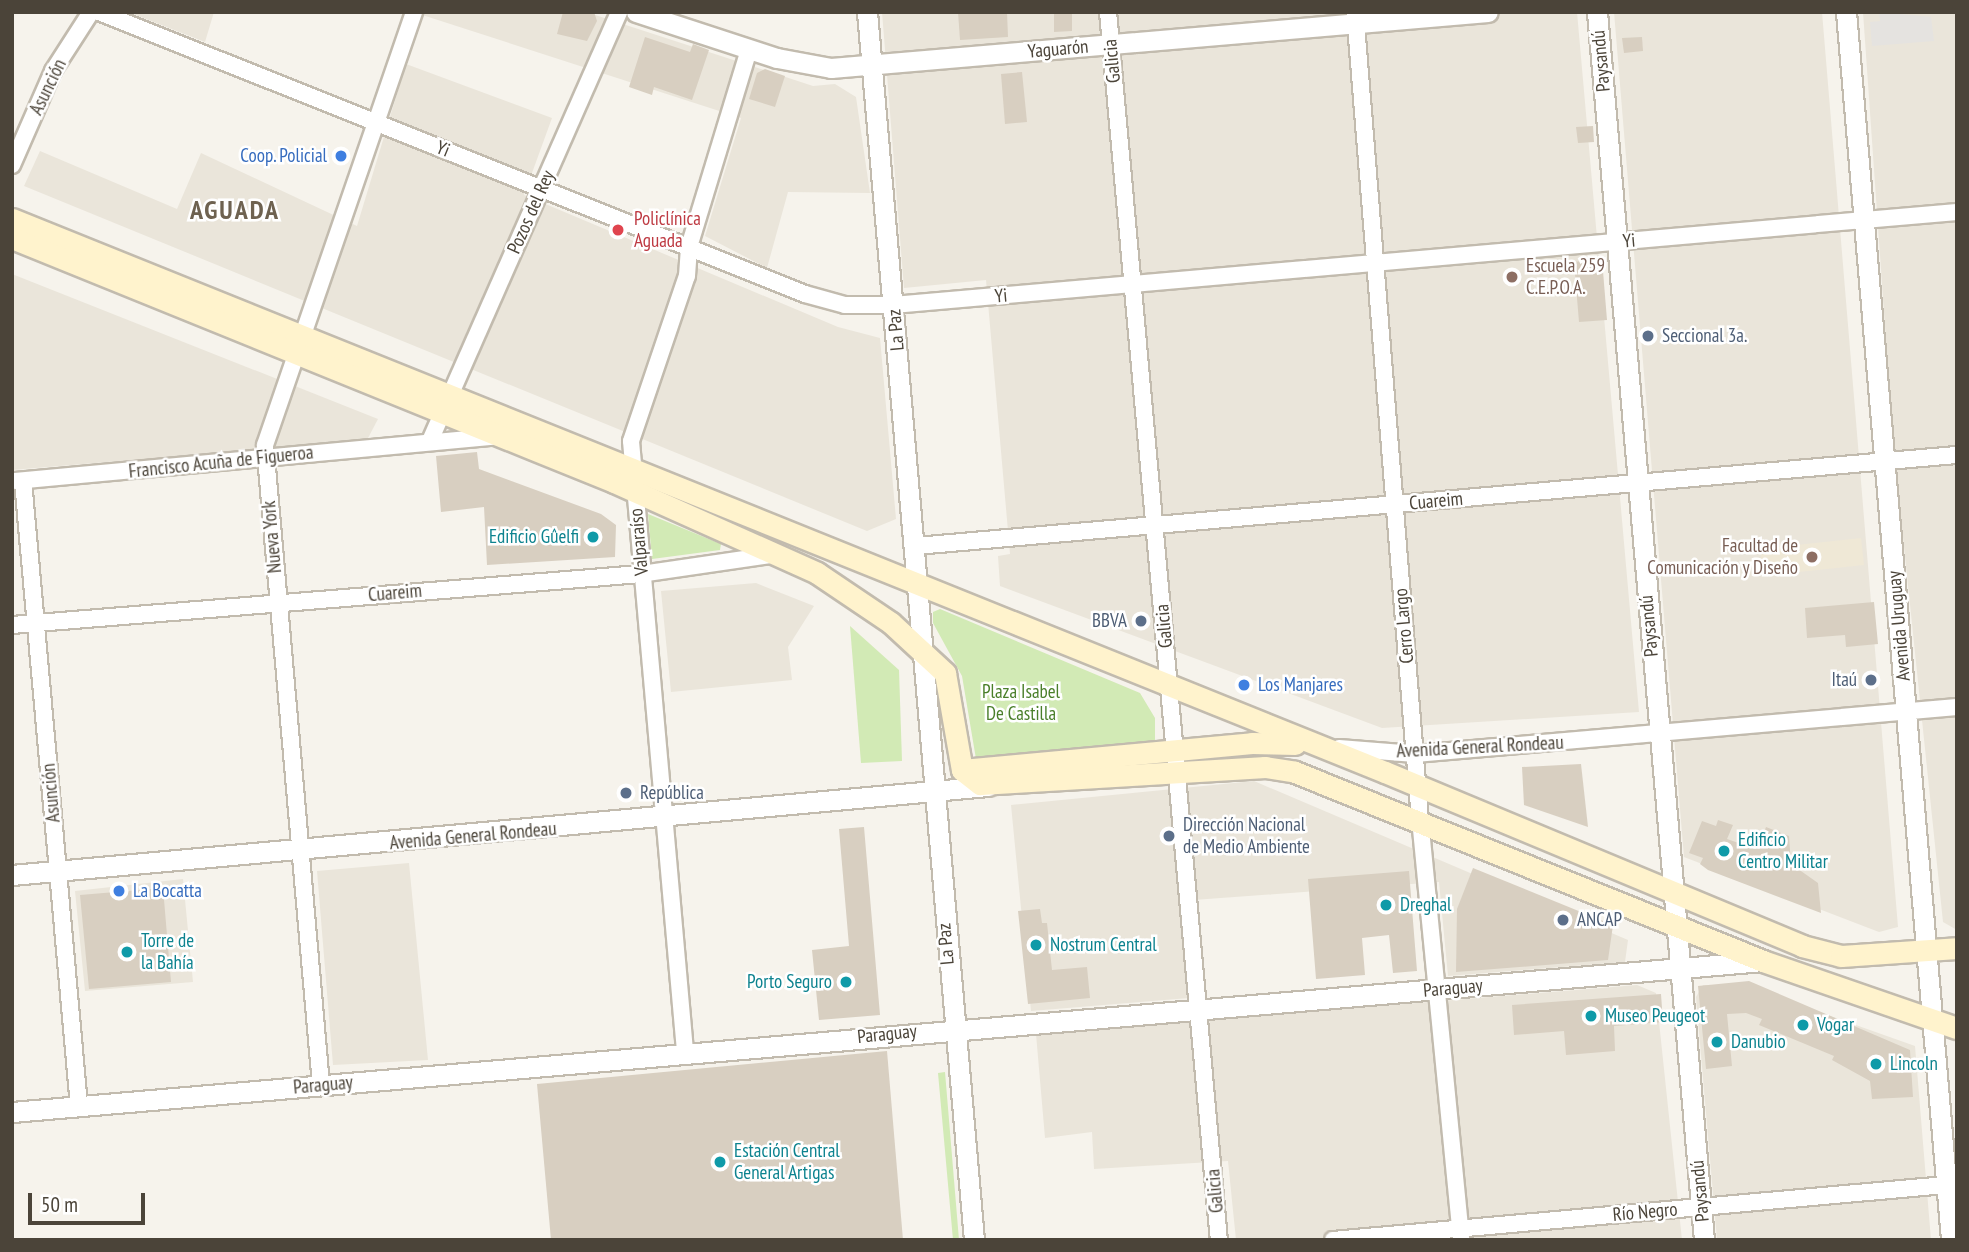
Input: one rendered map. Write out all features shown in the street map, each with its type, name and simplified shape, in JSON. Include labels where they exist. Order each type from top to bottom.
[{"type":"main road","points":[[12,219],[299,345]]},
{"type":"main road","points":[[12,238],[299,345],[634,482],[847,590],[922,648],[951,683],[962,770],[988,786]]},
{"type":"main road","points":[[446,404],[502,436],[918,583],[1170,689],[1418,786],[1673,894],[1820,952],[1858,956],[1957,948]]},
{"type":"main road","name":"Avenida General Rondeau","points":[[962,770],[1252,743],[1313,746]]},
{"type":"main road","name":"Avenida General Rondeau","points":[[988,786],[1265,768],[1295,772],[1420,820],[1763,961],[1957,1028]]},
{"type":"street","name":"Asunción","points":[[12,165],[53,71],[91,12]]},
{"type":"street","name":"Yi","points":[[99,12],[828,301],[893,305],[1957,212]]},
{"type":"street","name":"Nueva York","points":[[321,1085],[277,603],[266,435],[378,122],[414,12]]},
{"type":"street","name":"Pozos del Rey","points":[[446,404],[619,12]]},
{"type":"street","name":"Yaguarón","points":[[636,12],[749,50],[804,65],[872,65],[1110,45],[1356,18],[1488,12]]},
{"type":"street","name":"La Paz","points":[[867,12],[916,546],[933,791],[974,1240]]},
{"type":"street","name":"Galicia","points":[[1108,12],[1219,1240]]},
{"type":"street","name":"Paysandú","points":[[1597,12],[1636,484],[1704,1240]]},
{"type":"street","name":"Avenida Uruguay","points":[[1846,12],[1933,1019],[1952,1184],[1951,1240]]},
{"type":"street","name":"Cerro Largo","points":[[1356,18],[1420,820],[1460,1234]]},
{"type":"street","name":"Valparaíso","points":[[685,1051],[641,573],[633,431],[687,276],[689,247],[749,50]]},
{"type":"street","points":[[430,441],[446,404]]},
{"type":"street","name":"Francisco Acuña de Figueroa","points":[[18,481],[502,436]]},
{"type":"street","name":"Cuareim","points":[[916,546],[1957,455]]},
{"type":"street","name":"Asunción","points":[[18,481],[37,623],[79,1106]]},
{"type":"street","name":"Cuareim","points":[[12,625],[641,573],[778,554]]},
{"type":"street","name":"Avenida General Rondeau","points":[[1313,746],[1415,754],[1957,706]]},
{"type":"street","name":"Avenida General Rondeau","points":[[933,791],[962,770]]},
{"type":"street","name":"Avenida General Rondeau","points":[[12,875],[664,819],[988,786]]},
{"type":"street","name":"Paraguay","points":[[12,1112],[953,1027],[1763,961]]},
{"type":"street","name":"Río Negro","points":[[1333,1240],[1460,1234],[1701,1207],[1952,1184]]},
{"type":"shaded area","points":[[128,12],[214,12],[205,42]]},
{"type":"shaded area","points":[[413,12],[586,12],[813,86],[835,84],[856,97],[870,193],[788,192],[767,268],[705,236],[741,118]]},
{"type":"shaded area","points":[[882,12],[1577,12],[1639,712],[1382,728],[1000,586],[998,556],[1010,554],[986,280],[904,288]]},
{"type":"shaded area","points":[[1614,12],[1822,12],[1898,927],[1879,932],[1684,857]]},
{"type":"shaded area","points":[[1863,12],[1957,12],[1957,930],[1943,922],[1893,441]]},
{"type":"shaded area","points":[[1879,12],[1931,17],[1934,41],[1872,46],[1870,22],[1880,21]]},
{"type":"shaded area","points":[[406,64],[552,118],[524,195],[838,327],[880,338],[896,519],[867,531],[24,186],[40,151],[177,209],[201,153],[357,226]]},
{"type":"shaded area","points":[[12,274],[378,419],[367,440],[12,470]]},
{"type":"shaded area","name":"Facultad de Comunicación y Diseño","points":[[1861,538],[1864,565],[1763,576],[1760,549]]},
{"type":"shaded area","points":[[756,583],[814,606],[788,647],[792,680],[671,692],[661,591]]},
{"type":"shaded area","points":[[1254,781],[1628,940],[1625,962],[1448,976],[1439,882],[1180,901],[1189,998],[1031,1011],[1011,805]]},
{"type":"shaded area","points":[[409,863],[428,1060],[333,1065],[317,871]]},
{"type":"shaded area","name":"Torre de la Bahía","points":[[183,879],[193,982],[85,991],[75,891]]},
{"type":"shaded area","points":[[1637,985],[1656,993],[1682,1240],[1236,1240],[1228,1161],[1094,1169],[1092,1132],[1045,1138],[1036,1034]]},
{"type":"shaded area","points":[[1703,985],[1743,985],[1915,1046],[1931,1240],[1717,1240],[1696,997]]},
{"type":"green space","points":[[648,514],[721,544],[720,550],[652,559]]},
{"type":"green space","name":"Plaza Isabel De Castilla","points":[[940,609],[1140,693],[1155,718],[1155,743],[976,759],[962,676],[933,623],[933,612]]},
{"type":"green space","points":[[850,626],[899,670],[902,761],[861,763]]},
{"type":"green space","points":[[945,1072],[959,1240],[953,1240],[938,1073]]},
{"type":"building","points":[[563,12],[594,12],[597,21],[587,41],[557,34]]},
{"type":"building","points":[[958,12],[1007,12],[1008,37],[960,40]]},
{"type":"building","points":[[1054,12],[1072,12],[1072,31],[1054,32]]},
{"type":"building","points":[[645,37],[690,52],[693,44],[709,50],[692,100],[654,87],[652,95],[629,87]]},
{"type":"building","points":[[1642,37],[1643,51],[1624,53],[1622,38]]},
{"type":"building","points":[[765,69],[785,76],[775,107],[749,99],[757,73]]},
{"type":"building","points":[[1022,72],[1027,122],[1005,124],[1001,74]]},
{"type":"building","points":[[1593,126],[1594,142],[1578,143],[1576,127]]},
{"type":"building","points":[[1602,259],[1607,320],[1579,322],[1574,262]]},
{"type":"building","points":[[477,452],[479,469],[601,514],[616,525],[615,557],[487,565],[484,507],[441,512],[436,456]]},
{"type":"building","points":[[1874,602],[1878,644],[1846,647],[1845,635],[1807,638],[1805,608]]},
{"type":"building","points":[[1581,764],[1588,827],[1524,805],[1522,767]]},
{"type":"building","points":[[1718,820],[1733,825],[1727,839],[1750,847],[1752,843],[1759,845],[1766,827],[1789,836],[1791,864],[1818,883],[1821,913],[1708,870],[1700,864],[1703,858],[1689,853],[1702,821],[1716,826]]},
{"type":"building","name":"Porto Seguro","points":[[864,827],[880,1015],[819,1020],[812,950],[849,946],[839,829]]},
{"type":"building","name":"ANCAP","points":[[1473,868],[1613,925],[1608,960],[1456,972],[1457,909]]},
{"type":"building","points":[[1409,871],[1417,971],[1393,973],[1389,935],[1362,938],[1365,975],[1316,979],[1308,879]]},
{"type":"building","name":"Torre de la Bahía","points":[[163,888],[171,982],[89,989],[80,895]]},
{"type":"building","name":"Nostrum Central","points":[[1040,909],[1042,923],[1047,923],[1052,970],[1087,967],[1090,998],[1028,1004],[1018,911]]},
{"type":"building","points":[[1749,981],[1910,1050],[1913,1097],[1872,1099],[1870,1081],[1832,1060],[1834,1056],[1759,1025],[1762,1019],[1746,1013],[1727,1014],[1732,1066],[1706,1069],[1698,986]]},
{"type":"building","points":[[1661,994],[1663,1022],[1614,1026],[1615,1051],[1566,1055],[1564,1031],[1514,1035],[1512,1005]]},
{"type":"building","name":"Estación Central General Artigas","points":[[887,1051],[903,1240],[551,1240],[537,1084]]},
{"type":"place","name":"Coop. Policial","points":[[341,156]]},
{"type":"place","name":"Policlínica Aguada","points":[[618,230]]},
{"type":"place","name":"Escuela 259 C.E.P.O.A.","points":[[1512,277]]},
{"type":"place","name":"Seccional 3a.","points":[[1648,336]]},
{"type":"place","name":"Edificio Gûelfi","points":[[593,537]]},
{"type":"place","name":"Facultad de Comunicación y Diseño","points":[[1812,557]]},
{"type":"place","name":"BBVA","points":[[1141,621]]},
{"type":"place","name":"Itaú","points":[[1871,680]]},
{"type":"place","name":"Los Manjares","points":[[1244,685]]},
{"type":"place","name":"República","points":[[626,793]]},
{"type":"place","name":"Dirección Nacional de Medio Ambiente","points":[[1169,836]]},
{"type":"place","name":"Edificio Centro Militar","points":[[1724,851]]},
{"type":"place","name":"La Bocatta","points":[[119,891]]},
{"type":"place","name":"Dreghal","points":[[1386,905]]},
{"type":"place","name":"ANCAP","points":[[1563,920]]},
{"type":"place","name":"Nostrum Central","points":[[1036,945]]},
{"type":"place","name":"Torre de la Bahía","points":[[127,952]]},
{"type":"place","name":"Porto Seguro","points":[[846,982]]},
{"type":"place","name":"Museo Peugeot","points":[[1591,1016]]},
{"type":"place","name":"Vogar","points":[[1803,1025]]},
{"type":"place","name":"Danubio","points":[[1717,1042]]},
{"type":"place","name":"Lincoln","points":[[1876,1064]]},
{"type":"place","name":"Estación Central General Artigas","points":[[720,1162]]},
{"type":"district","name":"AGUADA","points":[[235,210]]}]
